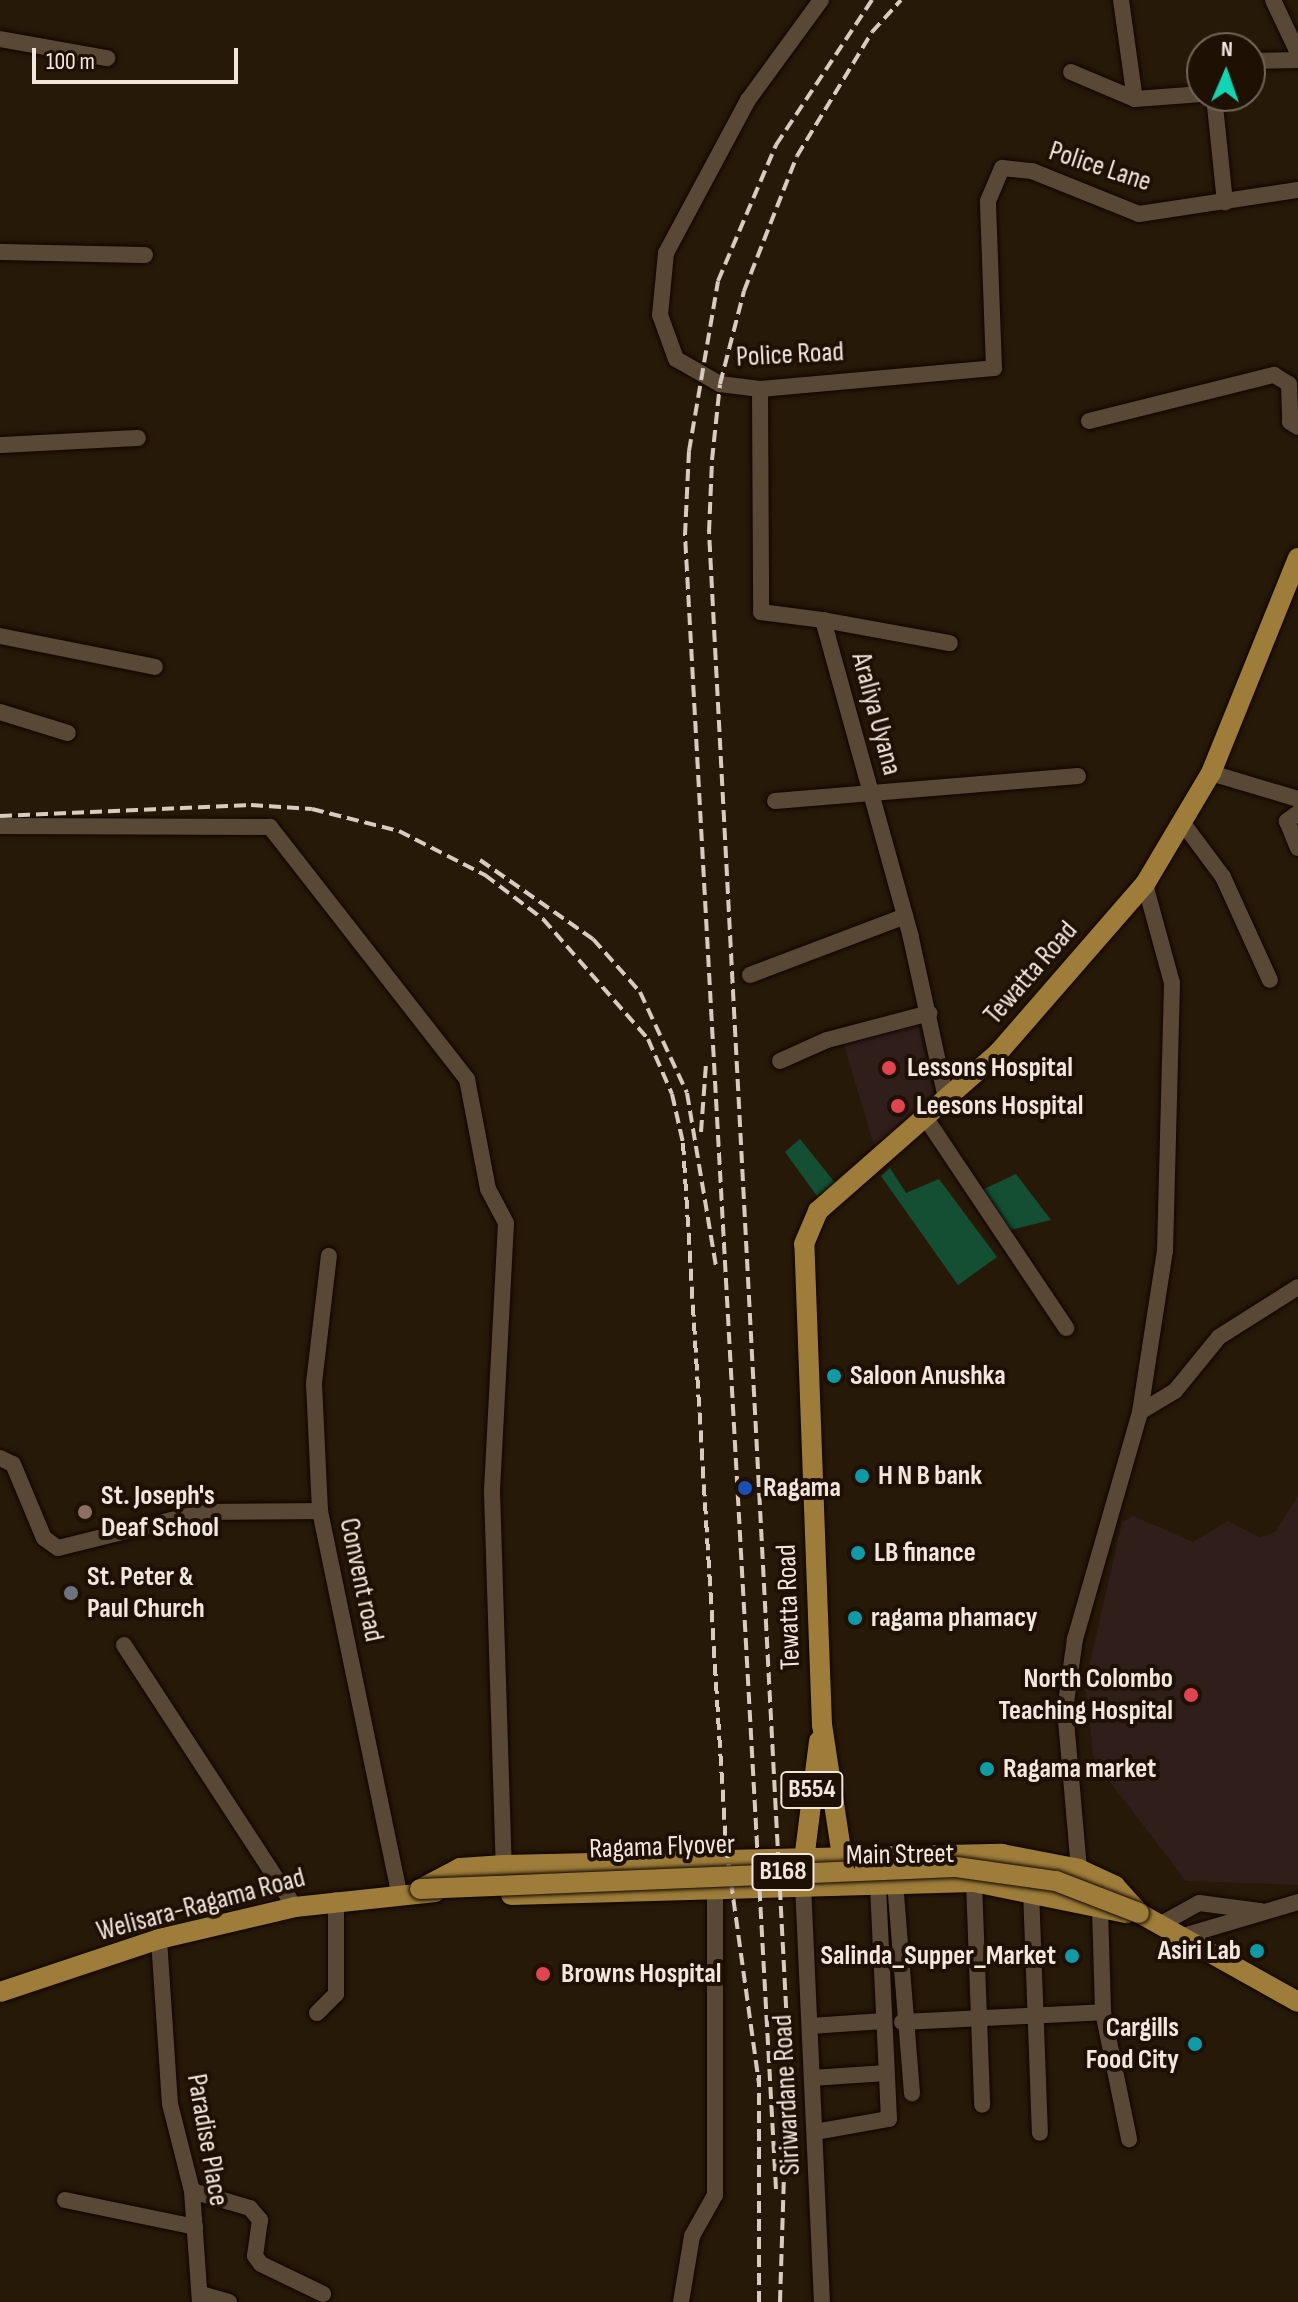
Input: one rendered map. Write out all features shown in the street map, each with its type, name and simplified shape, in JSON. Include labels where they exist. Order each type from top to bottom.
[{"type":"main road","name":"Tewatta Road","points":[[846,1883],[845,1853],[822,1725],[804,1244],[818,1211],[998,1053],[1145,884],[1211,773],[1298,558]]},
{"type":"main road","name":"Tewatta Road","points":[[803,1885],[802,1855],[822,1725]]},
{"type":"main road","name":"B168","points":[[420,1889],[460,1868],[504,1865],[845,1853],[1002,1854],[1079,1869],[1115,1886],[1139,1913],[1298,2002]]},
{"type":"main road","name":"Ragama Flyover","points":[[420,1889],[956,1867],[1046,1879],[1139,1913]]},
{"type":"main road","name":"Main Street","points":[[420,1889],[459,1897],[846,1883],[974,1882],[1031,1890],[1100,1909],[1139,1913]]},
{"type":"main road","name":"Welisara-Ragama Road","points":[[0,1992],[159,1939],[295,1907],[420,1889]]},
{"type":"street","name":"Police Road","points":[[821,0],[748,100],[666,253],[660,315],[676,359],[720,384],[760,389],[994,368],[994,235]]},
{"type":"street","points":[[1121,0],[1135,99]]},
{"type":"street","points":[[1273,0],[1298,53]]},
{"type":"street","points":[[0,39],[107,58]]},
{"type":"street","points":[[1266,61],[1298,60]]},
{"type":"street","points":[[1071,72],[1135,99],[1186,95]]},
{"type":"street","points":[[1216,112],[1225,202]]},
{"type":"street","name":"Police Lane","points":[[994,235],[988,201],[1002,168],[1032,171],[1139,214],[1298,190]]},
{"type":"street","points":[[0,252],[145,255]]},
{"type":"street","points":[[1089,421],[1274,375],[1289,384],[1290,422],[1298,427]]},
{"type":"street","points":[[760,389],[761,612],[950,643]]},
{"type":"street","points":[[0,445],[138,438]]},
{"type":"street","name":"Araliya Uyana","points":[[823,620],[930,1013],[946,1098]]},
{"type":"street","points":[[0,636],[155,667]]},
{"type":"street","points":[[0,712],[68,733]]},
{"type":"street","points":[[1211,773],[1298,799]]},
{"type":"street","points":[[775,801],[872,796],[1078,776]]},
{"type":"street","points":[[1298,813],[1287,821],[1298,848]]},
{"type":"street","points":[[1182,822],[1223,877],[1270,980]]},
{"type":"street","points":[[0,826],[270,827],[467,1079],[488,1189],[506,1223],[492,1492],[504,1865]]},
{"type":"street","points":[[1079,1869],[1067,1802],[1065,1710],[1075,1639],[1140,1412],[1165,1251],[1172,983],[1145,884]]},
{"type":"street","points":[[750,975],[905,916]]},
{"type":"street","points":[[780,1061],[827,1040],[930,1013]]},
{"type":"street","points":[[925,1117],[1066,1328]]},
{"type":"street","points":[[320,1511],[314,1383],[329,1256]]},
{"type":"street","points":[[1140,1412],[1175,1391],[1219,1337],[1298,1287]]},
{"type":"street","name":"Convent road","points":[[0,1458],[13,1464],[44,1538],[58,1548],[204,1512],[320,1511],[399,1892]]},
{"type":"street","points":[[124,1645],[295,1907]]},
{"type":"street","points":[[815,2132],[886,2123],[886,1882]]},
{"type":"street","points":[[886,1882],[912,2093]]},
{"type":"street","points":[[974,1882],[982,2105]]},
{"type":"street","name":"Siriwardane Road","points":[[803,1885],[822,2302]]},
{"type":"street","points":[[681,2302],[692,2236],[715,2195],[715,1888]]},
{"type":"street","points":[[1031,1890],[1032,2015],[1040,2133]]},
{"type":"street","points":[[317,2013],[336,1994],[336,1900]]},
{"type":"street","points":[[1180,1937],[1298,1902]]},
{"type":"street","points":[[1161,1924],[1199,1903],[1267,1912]]},
{"type":"street","points":[[1100,1909],[1103,2012],[1129,2139]]},
{"type":"street","name":"Paradise Place","points":[[159,1939],[170,2104],[192,2191],[200,2298]]},
{"type":"street","points":[[902,2022],[1103,2012]]},
{"type":"street","points":[[810,2026],[884,2021]]},
{"type":"street","points":[[812,2078],[886,2073]]},
{"type":"street","points":[[192,2191],[250,2208],[260,2220],[255,2256],[261,2264],[323,2294]]},
{"type":"street","points":[[65,2200],[195,2227]]},
{"type":"street","points":[[200,2298],[229,2302]]},
{"type":"shaded area","name":"Lessons Hospital","points":[[917,1020],[935,1099],[876,1152],[842,1038]]},
{"type":"shaded area","name":"North Colombo Teaching Hospital","points":[[1298,1496],[1298,1885],[1186,1881],[1094,1761],[1085,1685],[1122,1522],[1133,1516],[1193,1542],[1228,1521],[1260,1538],[1276,1531]]},
{"type":"green space","points":[[942,1125],[980,1191],[1016,1174],[1051,1220],[997,1233],[936,1130]]},
{"type":"green space","points":[[800,1139],[836,1184],[817,1196],[785,1152]]},
{"type":"green space","points":[[890,1168],[906,1193],[939,1179],[997,1257],[958,1285],[881,1176]]},
{"type":"railway","points":[[776,2189],[685,535],[689,451],[718,281],[776,145],[872,0]]},
{"type":"railway","points":[[780,2302],[788,2044],[709,532],[712,460],[720,384],[744,291],[797,156],[872,32],[901,0]]},
{"type":"railway","points":[[0,816],[251,805],[312,809],[399,831],[485,875],[543,919],[648,1039],[672,1094],[683,1143],[726,1846],[759,2084]]},
{"type":"railway","points":[[480,860],[593,939],[640,992],[687,1093],[716,1266]]},
{"type":"railway","points":[[701,1132],[706,1064]]},
{"type":"railway","points":[[759,2075],[759,2302]]},
{"type":"place","name":"Lessons Hospital","points":[[889,1068]]},
{"type":"place","name":"Leesons Hospital","points":[[898,1106]]},
{"type":"place","name":"Saloon Anushka","points":[[834,1376]]},
{"type":"place","name":"H N B bank","points":[[862,1476]]},
{"type":"place","name":"Ragama","points":[[745,1488]]},
{"type":"place","name":"St. Joseph's Deaf School","points":[[85,1512]]},
{"type":"place","name":"LB finance","points":[[858,1553]]},
{"type":"place","name":"St. Peter & Paul Church","points":[[71,1593]]},
{"type":"place","name":"ragama phamacy","points":[[855,1618]]},
{"type":"place","name":"North Colombo Teaching Hospital","points":[[1191,1695]]},
{"type":"place","name":"Ragama market","points":[[987,1769]]},
{"type":"place","name":"Asiri Lab","points":[[1257,1951]]},
{"type":"place","name":"Salinda_Supper_Market","points":[[1072,1956]]},
{"type":"place","name":"Browns Hospital","points":[[543,1974]]},
{"type":"place","name":"Cargills Food City","points":[[1195,2044]]}]
